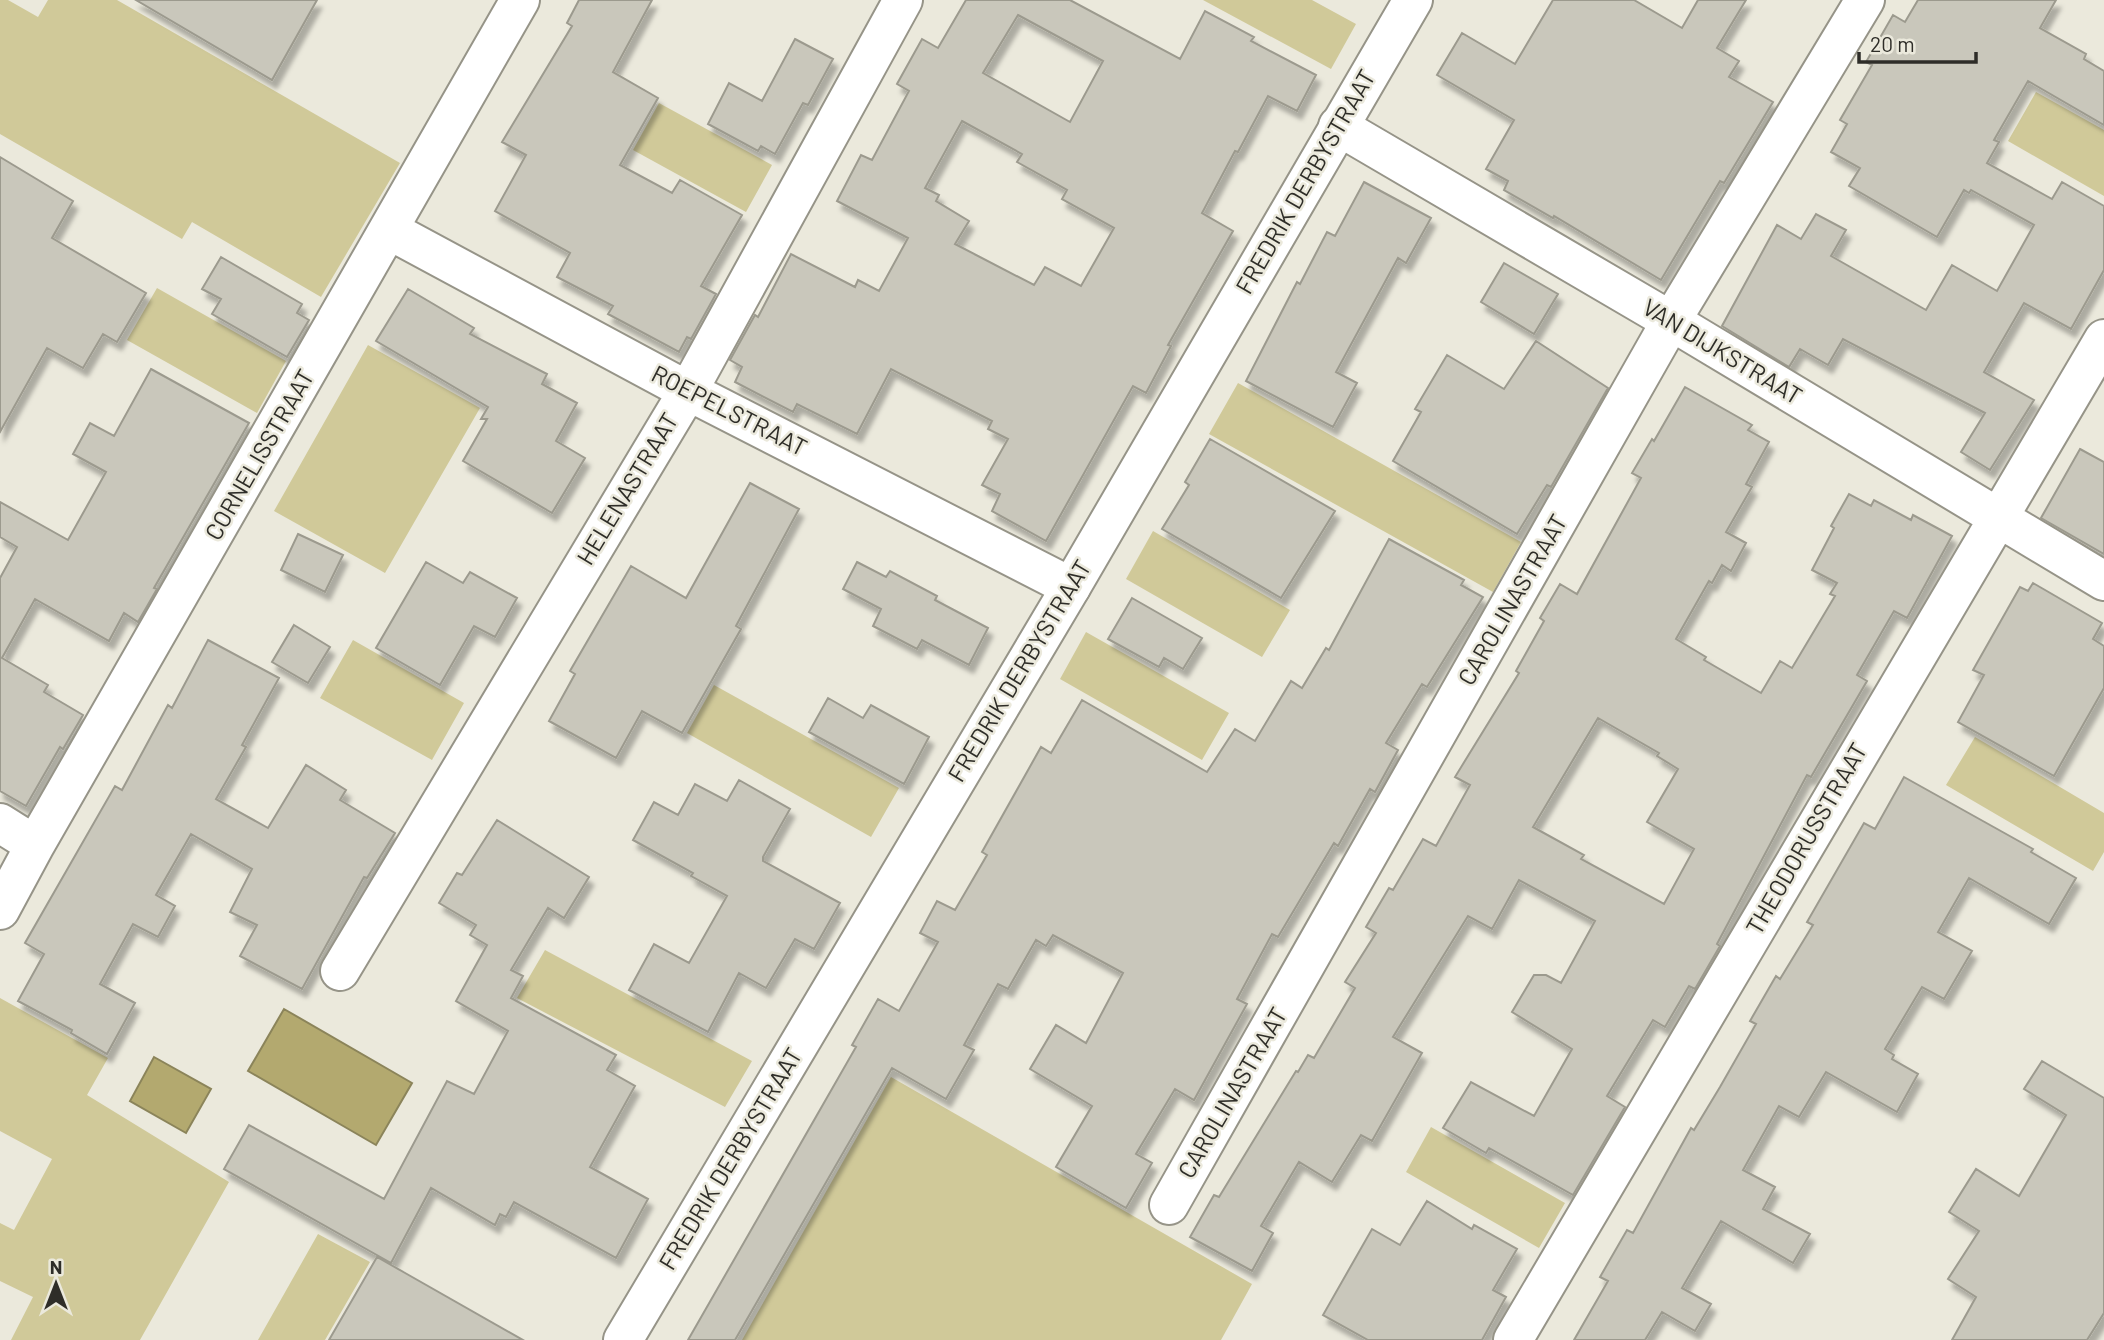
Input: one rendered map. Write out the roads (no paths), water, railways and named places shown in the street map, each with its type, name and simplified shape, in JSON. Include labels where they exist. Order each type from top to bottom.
[{"type":"street","name":"CORNELISSTRAAT","points":[[0,911],[520,0]]},
{"type":"street","name":"HELENASTRAAT","points":[[340,971],[688,391],[903,0]]},
{"type":"street","name":"FREDRIK DERBYSTRAAT","points":[[623,1340],[1071,587],[1413,0]]},
{"type":"street","name":"CAROLINASTRAAT","points":[[1169,1205],[1671,321],[1865,0]]},
{"type":"street","name":"VAN DIJKSTRAAT","points":[[1338,126],[1671,321],[2104,582]]},
{"type":"street","name":"ROEPELSTRAAT","points":[[389,230],[688,391],[1071,587]]},
{"type":"street","name":"THEODORUSSTRAAT","points":[[1513,1340],[2104,339]]},
{"type":"street","points":[[0,823],[36,845]]}]
